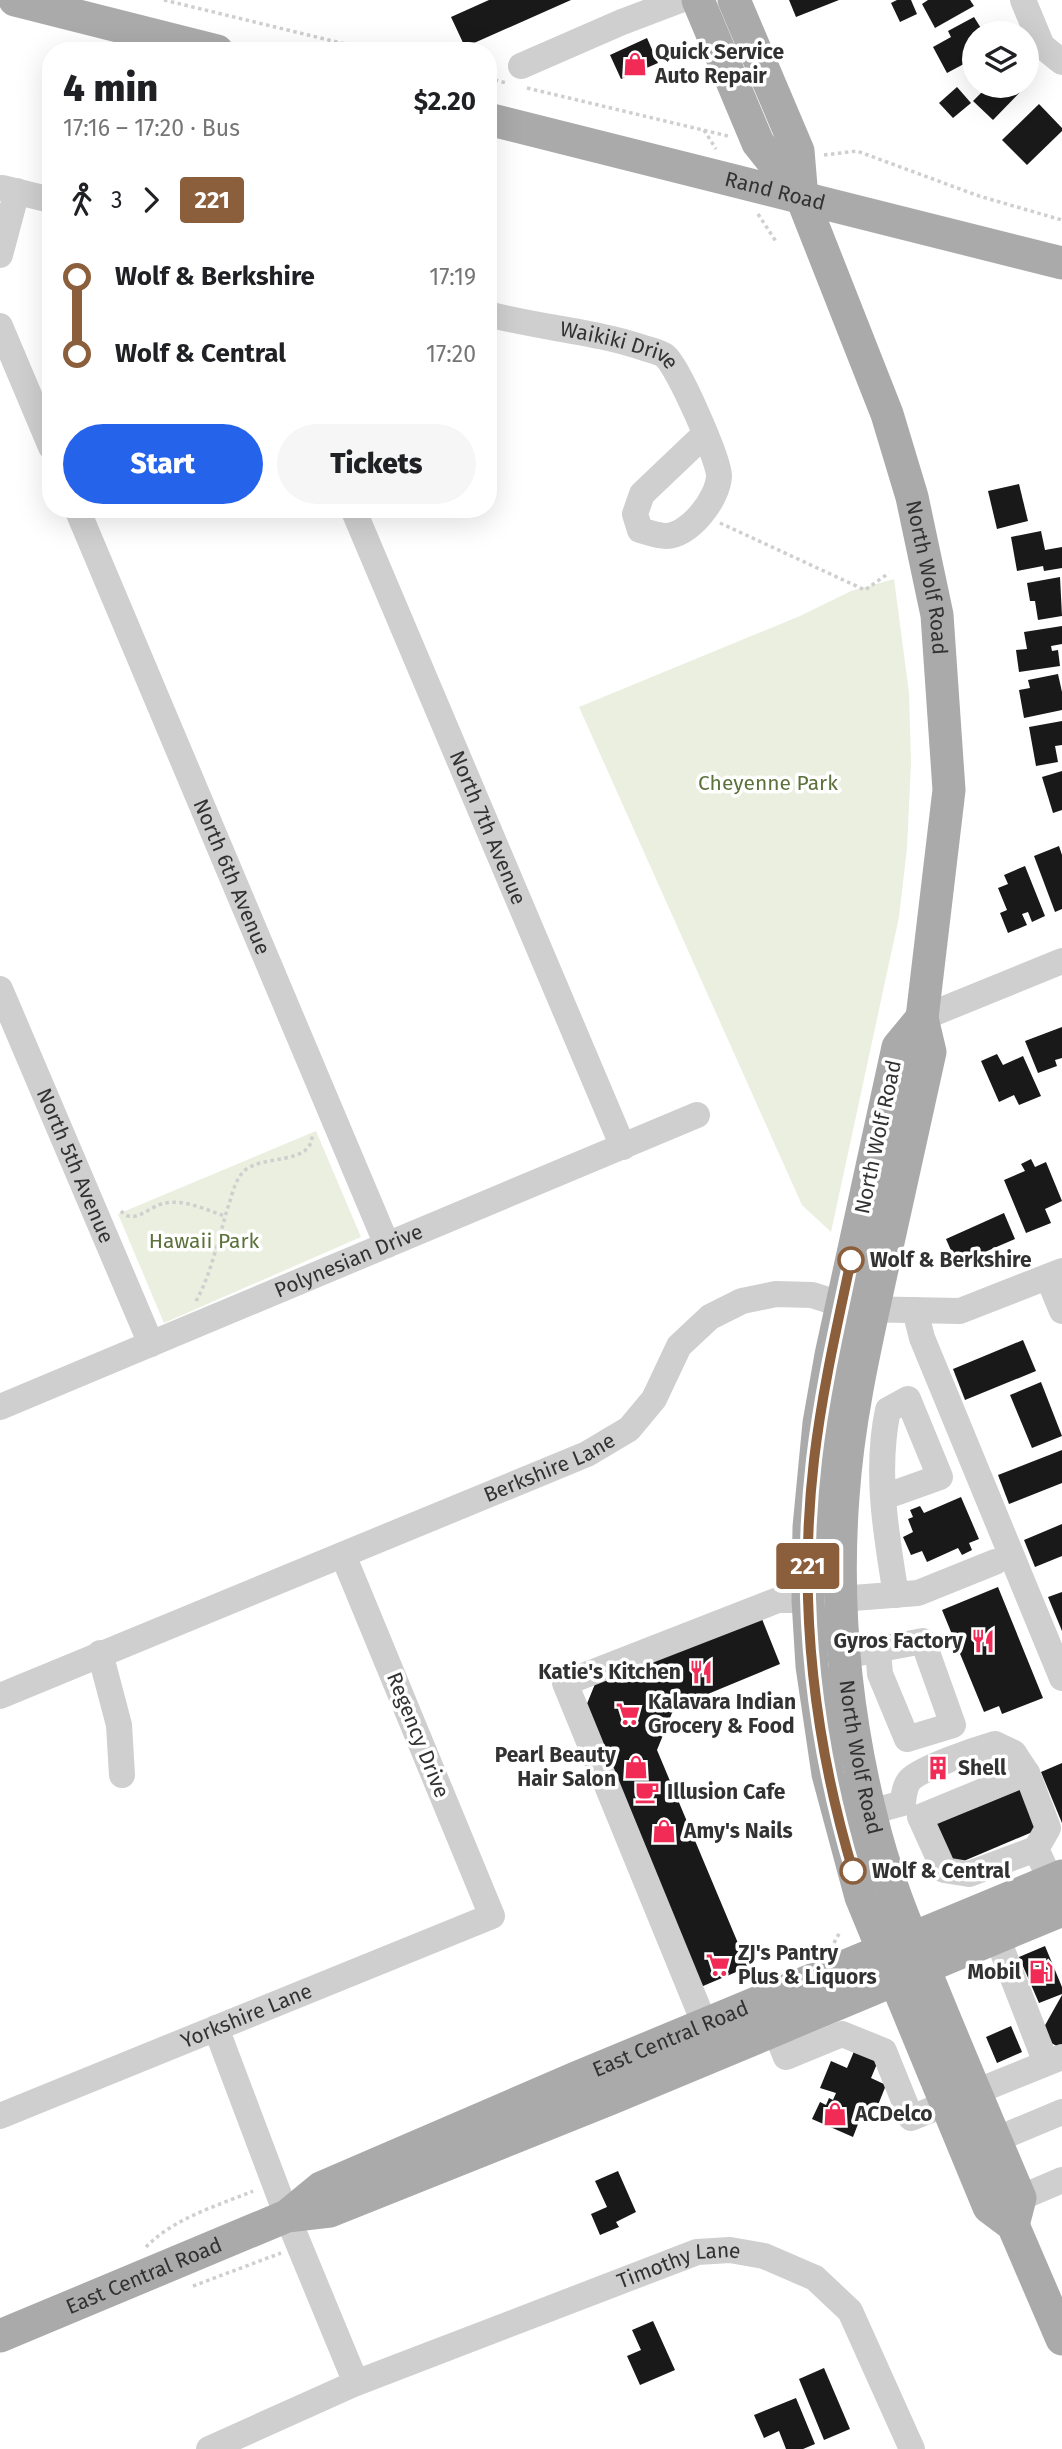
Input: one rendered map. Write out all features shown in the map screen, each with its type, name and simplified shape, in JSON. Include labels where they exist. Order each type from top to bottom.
[{"type":"main road","points":[[15,0],[181,42]]},
{"type":"main road","name":"North Wolf Road","points":[[698,0],[758,143],[802,198]]},
{"type":"main road","name":"North Wolf Road","points":[[734,0],[798,151],[802,198],[887,414],[912,497],[937,615],[948,790],[922,1018],[930,1052],[858,1307],[824,1389],[808,1527],[824,1600],[843,1656],[854,1735],[870,1812],[892,1890],[903,1959]]},
{"type":"main road","name":"Rand Road","points":[[497,121],[1062,263]]},
{"type":"main road","name":"North Wolf Road","points":[[858,1307],[840,1537],[824,1600],[816,1704],[828,1774],[844,1843],[861,1897],[903,1959],[960,2099],[989,2207],[1016,2211]]},
{"type":"main road","name":"East Central Road","points":[[287,2216],[321,2188],[705,2025],[903,1959],[995,1921],[1058,1903]]},
{"type":"main road","name":"East Central Road","points":[[0,2336],[287,2216],[330,2211],[775,2030],[903,1959]]},
{"type":"main road","name":"North Wolf Road","points":[[960,2099],[995,2140],[1016,2211],[1062,2339]]},
{"type":"street","points":[[521,66],[680,0]]},
{"type":"street","points":[[1023,0],[1042,46],[1062,62]]},
{"type":"street","points":[[0,255],[8,189],[42,198]]},
{"type":"street","name":"Waikiki Drive","points":[[497,316],[613,338],[664,355],[689,393],[705,434],[719,474],[714,498],[689,527],[666,536],[640,530],[635,514],[642,494],[705,434]]},
{"type":"street","points":[[0,326],[42,426]]},
{"type":"street","name":"North 6th Avenue","points":[[81,518],[387,1245]]},
{"type":"street","name":"North 7th Avenue","points":[[357,518],[623,1147]]},
{"type":"street","points":[[922,1018],[1062,961]]},
{"type":"street","name":"North 5th Avenue","points":[[0,989],[151,1344]]},
{"type":"street","name":"Polynesian Drive","points":[[0,1407],[697,1115]]},
{"type":"street","points":[[1055,1274],[1062,1311]]},
{"type":"street","name":"Berkshire Lane","points":[[0,1696],[587,1454],[629,1429],[654,1399],[680,1346],[710,1317],[742,1301],[776,1294],[812,1295],[858,1307],[960,1311],[1055,1274]]},
{"type":"street","points":[[915,1310],[922,1338],[1062,1678]]},
{"type":"street","points":[[884,1497],[940,1477],[908,1399],[888,1410],[884,1432],[884,1497],[884,1520],[897,1595]]},
{"type":"street","points":[[848,1448],[884,1453]]},
{"type":"street","name":"Regency Drive","points":[[343,1555],[492,1916]]},
{"type":"street","points":[[705,2025],[565,1683],[778,1600],[824,1600],[918,1593],[995,1562]]},
{"type":"street","points":[[843,1656],[878,1649]]},
{"type":"street","points":[[100,1653],[119,1725],[122,1775]]},
{"type":"street","points":[[995,1744],[1014,1753],[1027,1773],[1048,1828],[1037,1849],[969,1874],[944,1870],[911,1810],[905,1788],[910,1778],[967,1752],[995,1744]]},
{"type":"street","points":[[870,1812],[911,1810],[1027,1773]]},
{"type":"street","points":[[1037,1849],[1058,1903]]},
{"type":"street","points":[[775,2030],[786,2057],[842,2034],[884,2051],[911,2118],[1054,2060],[995,1921],[979,1870]]},
{"type":"street","name":"Yorkshire Lane","points":[[0,2116],[492,1916]]},
{"type":"street","points":[[216,2028],[287,2216],[356,2383]]},
{"type":"street","points":[[995,2140],[1062,2112]]},
{"type":"street","points":[[1016,2211],[1062,2180]]},
{"type":"street","name":"Timothy Lane","points":[[209,2449],[356,2383],[697,2252],[730,2250],[764,2256],[816,2277],[850,2311],[912,2449]]},
{"type":"path","points":[[164,0],[337,42]]},
{"type":"path","points":[[497,80],[704,131]]},
{"type":"path","points":[[818,156],[857,150],[979,196],[1062,220]]},
{"type":"path","points":[[700,514],[865,590],[889,573]]},
{"type":"path","points":[[189,1308],[200,1294],[237,1179],[255,1163],[297,1156],[304,1152],[312,1140],[312,1133]]},
{"type":"path","points":[[118,1206],[126,1216],[132,1218],[152,1207],[174,1202],[225,1216]]},
{"type":"green space","name":"Cheyenne Park","points":[[894,579],[909,693],[911,763],[907,848],[899,917],[831,1232],[802,1205],[579,707],[800,616],[851,591]]},
{"type":"green space","name":"Hawaii Park","points":[[316,1131],[361,1237],[164,1323],[118,1214]]},
{"type":"building","points":[[489,0],[571,0],[476,42],[463,42],[451,17]]},
{"type":"building","points":[[789,0],[839,0],[796,17]]},
{"type":"building","points":[[911,0],[917,14],[900,22],[891,3]]},
{"type":"building","points":[[928,0],[970,0],[974,6],[935,28],[922,4]]},
{"type":"building","points":[[962,23],[962,65],[947,73],[933,47],[951,37],[948,31]]},
{"type":"building","points":[[647,38],[658,63],[621,79],[610,55]]},
{"type":"building","points":[[957,87],[962,93],[962,98],[967,98],[971,103],[953,118],[939,103]]},
{"type":"building","points":[[976,98],[1014,98],[993,120],[973,101]]},
{"type":"building","points":[[1039,104],[1062,131],[1027,165],[1002,140]]},
{"type":"building","points":[[1019,484],[1028,521],[997,529],[988,491]]},
{"type":"building","points":[[1041,531],[1045,550],[1062,547],[1062,568],[1044,571],[1043,566],[1017,571],[1011,537]]},
{"type":"building","points":[[1060,577],[1062,616],[1038,620],[1035,601],[1030,601],[1027,583]]},
{"type":"building","points":[[1062,626],[1062,644],[1051,646],[1052,651],[1058,650],[1060,666],[1019,672],[1016,650],[1027,649],[1024,632]]},
{"type":"building","points":[[1058,674],[1062,710],[1024,718],[1019,690],[1030,688],[1028,680]]},
{"type":"building","points":[[1062,721],[1062,745],[1055,746],[1058,762],[1036,766],[1029,727]]},
{"type":"building","points":[[1062,771],[1062,810],[1053,813],[1042,777]]},
{"type":"building","points":[[1059,846],[1062,855],[1062,909],[1055,912],[1034,856]]},
{"type":"building","points":[[1025,866],[1045,916],[1032,922],[1028,912],[1022,914],[1027,925],[1008,933],[1000,913],[1007,910],[998,888],[1008,884],[1004,875]]},
{"type":"building","points":[[1062,1027],[1062,1058],[1055,1060],[1057,1066],[1038,1073],[1025,1041]]},
{"type":"building","points":[[997,1054],[1003,1065],[1023,1056],[1041,1096],[1019,1105],[1014,1095],[999,1102],[981,1061]]},
{"type":"building","points":[[1031,1159],[1035,1167],[1046,1162],[1062,1201],[1045,1209],[1051,1223],[1026,1233],[1004,1180],[1025,1171],[1021,1164]]},
{"type":"building","points":[[1004,1213],[1015,1239],[957,1264],[946,1239]]},
{"type":"building","points":[[1023,1340],[1036,1371],[965,1400],[953,1369]]},
{"type":"building","points":[[1041,1382],[1062,1436],[1032,1448],[1010,1395]]},
{"type":"building","points":[[1062,1450],[1062,1483],[1009,1504],[998,1475]]},
{"type":"building","points":[[961,1497],[979,1539],[969,1543],[972,1550],[962,1555],[958,1548],[927,1562],[922,1551],[911,1555],[903,1537],[913,1532],[908,1519],[913,1517],[910,1510],[920,1506],[924,1513]]},
{"type":"building","points":[[1062,1524],[1062,1556],[1035,1567],[1024,1540]]},
{"type":"building","points":[[998,1587],[1043,1698],[1002,1714],[999,1706],[984,1712],[942,1610]]},
{"type":"building","points":[[1062,1592],[1062,1631],[1048,1597]]},
{"type":"building","points":[[760,1614],[780,1664],[674,1708],[657,1750],[748,1967],[696,1989],[584,1711],[595,1684]]},
{"type":"building","points":[[1062,1763],[1062,1823],[1041,1772]]},
{"type":"building","name":"Shell","points":[[1021,1789],[1037,1830],[952,1866],[935,1824]]},
{"type":"building","name":"Mobil","points":[[1045,1946],[1062,1987],[1062,1994],[1039,2003],[1019,1957]]},
{"type":"building","points":[[1062,1995],[1062,2049],[1039,2036]]},
{"type":"building","name":"Mobil","points":[[1011,2026],[1022,2052],[997,2063],[986,2037]]},
{"type":"building","points":[[855,2049],[879,2059],[871,2078],[886,2085],[876,2110],[858,2103],[854,2117],[860,2119],[853,2137],[812,2119],[820,2102],[826,2105],[829,2098],[833,2100],[836,2093],[820,2088],[831,2061],[847,2068]]},
{"type":"building","points":[[618,2171],[636,2212],[616,2222],[619,2227],[600,2235],[591,2214],[607,2207],[595,2181]]},
{"type":"building","points":[[653,2321],[675,2370],[640,2385],[627,2356],[641,2350],[632,2330]]},
{"type":"building","points":[[824,2368],[850,2429],[824,2440],[799,2379]]},
{"type":"building","points":[[796,2398],[815,2444],[803,2449],[786,2449],[779,2431],[764,2438],[754,2415]]},
{"type":"bus line","name":"221","points":[[851,1260],[824,1389],[814,1458],[808,1527],[808,1600],[812,1666],[821,1740],[831,1790],[853,1871]]},
{"type":"place","name":"Quick Service Auto Repair","points":[[635,64]]},
{"type":"place","name":"Wolf & Berkshire","points":[[851,1260]]},
{"type":"place","name":"Gyros Factory","points":[[983,1641]]},
{"type":"place","name":"Katie's Kitchen","points":[[701,1672]]},
{"type":"place","name":"Kalavara Indian Grocery & Food","points":[[628,1714]]},
{"type":"place","name":"Pearl Beauty Hair Salon","points":[[636,1767]]},
{"type":"place","name":"Shell","points":[[938,1768]]},
{"type":"place","name":"Illusion Cafe","points":[[647,1792]]},
{"type":"place","name":"Amy's Nails","points":[[664,1831]]},
{"type":"place","name":"Wolf & Central","points":[[853,1871]]},
{"type":"place","name":"ZJ's Pantry Plus & Liquors","points":[[718,1965]]},
{"type":"place","name":"Mobil","points":[[1041,1972]]},
{"type":"place","name":"ACDelco","points":[[835,2114]]}]
